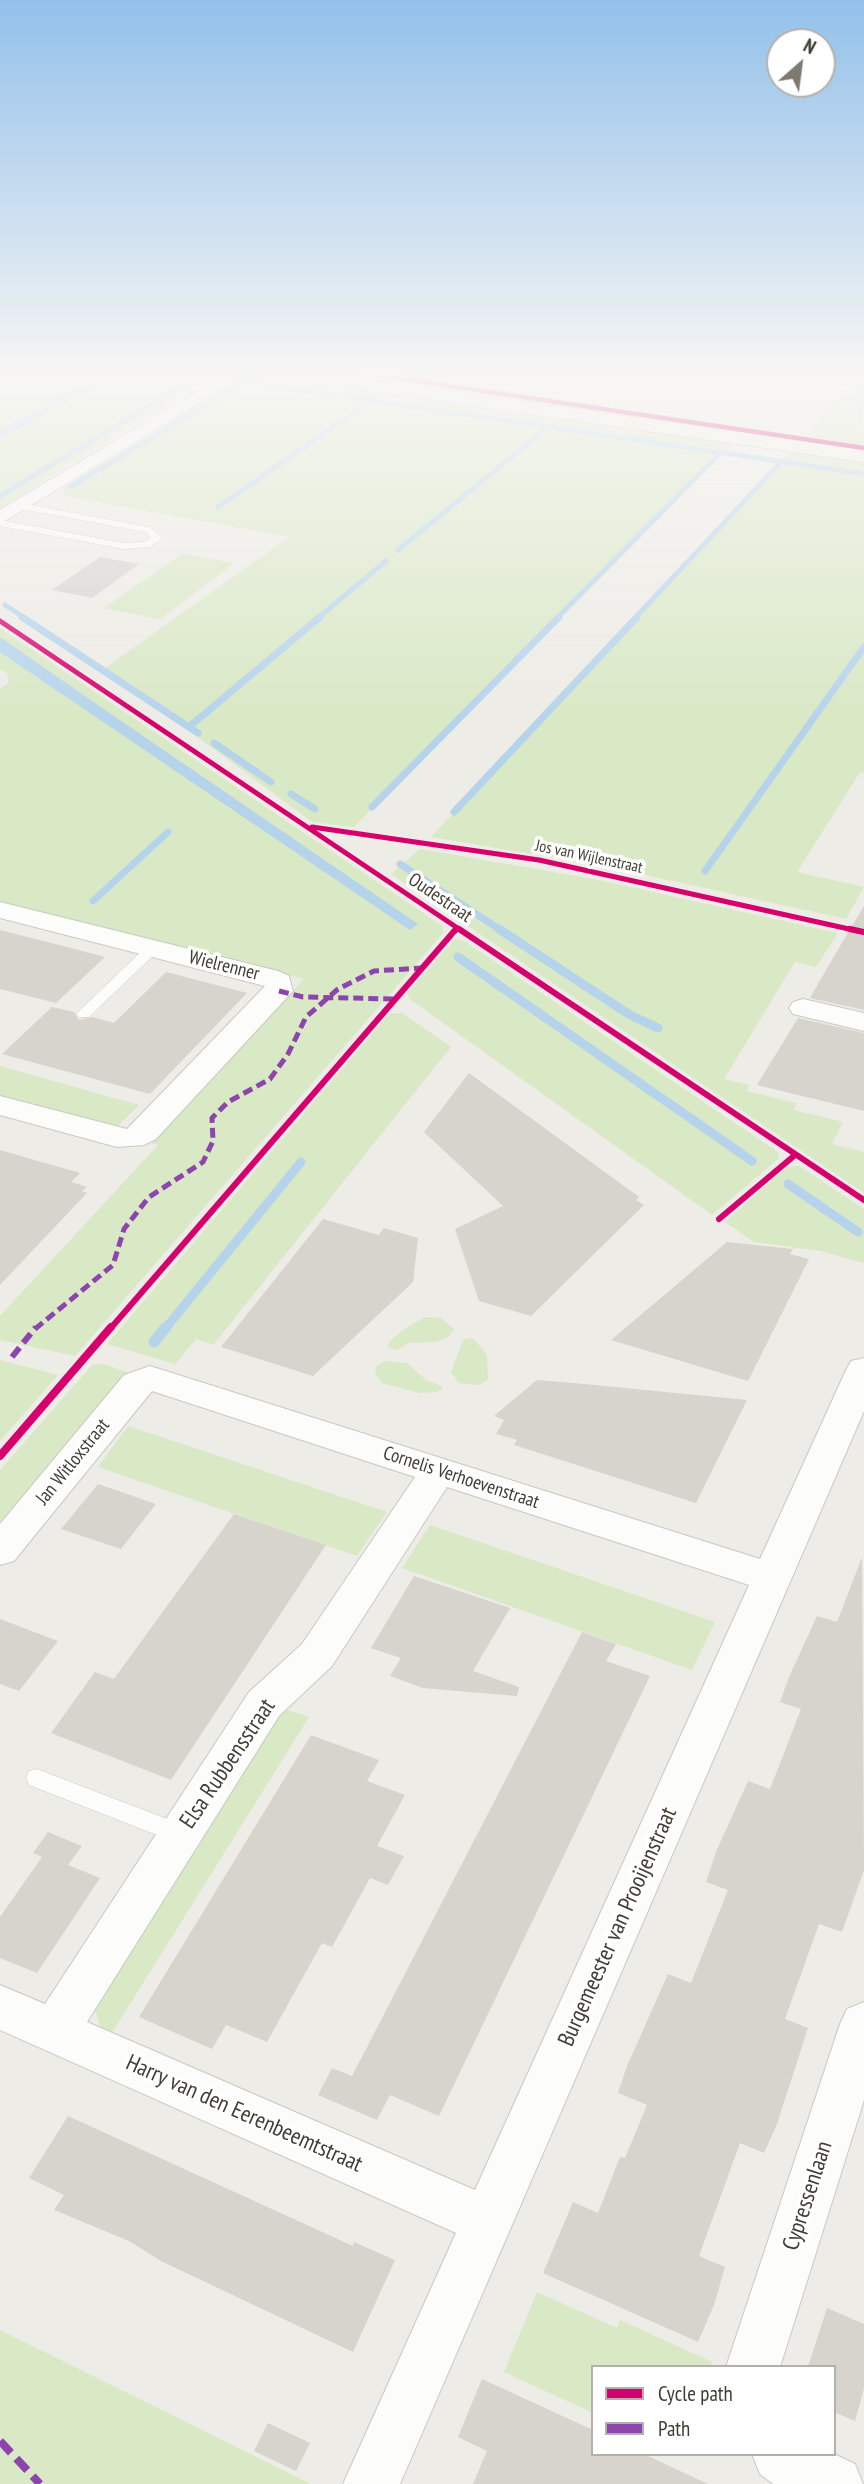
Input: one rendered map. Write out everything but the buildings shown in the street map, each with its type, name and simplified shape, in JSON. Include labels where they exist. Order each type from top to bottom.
[{"type":"street","points":[[0,521],[48,489]]},
{"type":"street","name":"Wielrenner","points":[[0,910],[279,982],[279,991],[145,1132],[133,1138],[117,1138],[0,1105]]},
{"type":"street","points":[[803,1008],[864,1022]]},
{"type":"street","name":"Burgemeester van Prooijenstraat","points":[[371,2484],[864,1370]]},
{"type":"street","name":"Cornelis Verhoevenstraat","points":[[150,1378],[772,1578]]},
{"type":"street","name":"Jan Witloxstraat","points":[[0,1551],[137,1384],[150,1378]]},
{"type":"street","name":"Elsa Rubbensstraat","points":[[54,2031],[264,1704],[317,1655],[438,1471]]},
{"type":"street","name":"Harry van den Eerenbeemtstraat","points":[[0,2007],[488,2221]]},
{"type":"street","name":"Cypressenlaan","points":[[754,2365],[864,2024]]},
{"type":"street","points":[[782,2456],[793,2465],[835,2484]]},
{"type":"lane","points":[[0,521],[132,546],[152,543],[158,538],[155,532],[149,530],[20,506]]},
{"type":"lane","points":[[84,1014],[153,948]]},
{"type":"lane","points":[[37,1778],[180,1834]]},
{"type":"green space","points":[[0,489],[31,489],[0,508]]},
{"type":"green space","points":[[64,489],[689,489],[354,827],[312,822],[105,668],[289,537],[64,496]]},
{"type":"green space","points":[[756,489],[864,489],[864,773],[860,772],[797,872],[864,887],[846,919],[609,867],[431,837]]},
{"type":"green space","points":[[182,554],[235,563],[160,619],[104,608]]},
{"type":"green space","points":[[0,628],[441,925],[443,929],[443,933],[75,1356],[0,1340],[0,1316],[158,1145],[152,1143],[304,979],[0,903],[0,689],[9,682],[7,673],[0,670]]},
{"type":"green space","points":[[420,849],[599,880],[838,933],[816,967],[795,962],[724,1079],[749,1085],[747,1091],[796,1103],[794,1110],[843,1122],[832,1144],[864,1152],[864,1193],[391,874]]},
{"type":"green space","points":[[455,939],[466,942],[779,1153],[778,1159],[712,1215],[411,1000],[407,993]]},
{"type":"green space","points":[[390,1013],[402,1013],[451,1047],[213,1345],[196,1339],[175,1364],[107,1344]]},
{"type":"green space","points":[[0,1066],[139,1105],[116,1128],[0,1096]]},
{"type":"green space","points":[[799,1166],[864,1209],[864,1263],[821,1251],[754,1242],[725,1222],[787,1167]]},
{"type":"green space","points":[[425,1317],[441,1318],[454,1329],[448,1337],[436,1342],[409,1343],[396,1350],[388,1348],[389,1342],[403,1330]]},
{"type":"green space","points":[[474,1339],[487,1355],[488,1379],[480,1385],[459,1383],[451,1372],[463,1340]]},
{"type":"green space","points":[[0,1360],[58,1375],[0,1441]]},
{"type":"green space","points":[[385,1361],[407,1363],[426,1380],[442,1386],[442,1389],[438,1392],[419,1393],[382,1383],[375,1373],[377,1366]]},
{"type":"green space","points":[[93,1364],[104,1364],[129,1373],[0,1529],[0,1470]]},
{"type":"green space","points":[[128,1426],[387,1512],[357,1556],[98,1467]]},
{"type":"green space","points":[[430,1525],[715,1622],[692,1670],[402,1568]]},
{"type":"green space","points":[[276,1706],[309,1717],[110,2036],[100,2026],[92,2001]]},
{"type":"green space","points":[[537,2292],[617,2328],[620,2320],[712,2362],[711,2365],[591,2365],[591,2412],[504,2372]]},
{"type":"green space","points":[[0,2330],[311,2484],[0,2484]]},
{"type":"water","points":[[0,637],[418,924],[410,930],[0,652]]},
{"type":"waterway","points":[[0,496],[12,489]]},
{"type":"waterway","points":[[218,507],[244,489]]},
{"type":"waterway","points":[[398,550],[472,489]]},
{"type":"waterway","points":[[557,618],[685,489]]},
{"type":"waterway","points":[[635,618],[756,489]]},
{"type":"waterway","points":[[318,618],[386,561]]},
{"type":"waterway","points":[[5,605],[25,618]]},
{"type":"waterway","points":[[22,617],[198,733]]},
{"type":"waterway","points":[[189,727],[320,617]]},
{"type":"waterway","points":[[372,807],[559,617]]},
{"type":"waterway","points":[[454,812],[637,617]]},
{"type":"waterway","points":[[705,871],[864,647]]},
{"type":"waterway","points":[[214,743],[271,782]]},
{"type":"waterway","points":[[291,794],[315,809]]},
{"type":"waterway","points":[[93,901],[168,832]]},
{"type":"waterway","points":[[400,864],[502,931]]},
{"type":"waterway","points":[[499,929],[630,1015],[658,1028]]},
{"type":"waterway","points":[[458,957],[752,1161]]},
{"type":"waterway","points":[[165,1329],[301,1162]]},
{"type":"waterway","points":[[788,1184],[858,1232]]},
{"type":"waterway","points":[[154,1342],[166,1327]]},
{"type":"marked path","points":[[12,1357],[38,1325],[113,1265],[124,1229],[149,1197],[203,1162],[213,1141],[212,1118],[228,1102],[270,1079],[288,1054],[306,1017],[338,989],[374,971],[421,968]]},
{"type":"marked path","points":[[279,991],[303,997],[394,999]]},
{"type":"marked path","points":[[0,2441],[40,2484]]},
{"type":"cycle path","name":"Oudestraat","points":[[0,621],[864,1200]]},
{"type":"cycle path","name":"Jos van Wijlenstraat","points":[[312,827],[539,860],[864,932]]},
{"type":"cycle path","name":"Oudestraat","points":[[0,1456],[457,928]]},
{"type":"cycle path","points":[[719,1219],[795,1155]]}]
